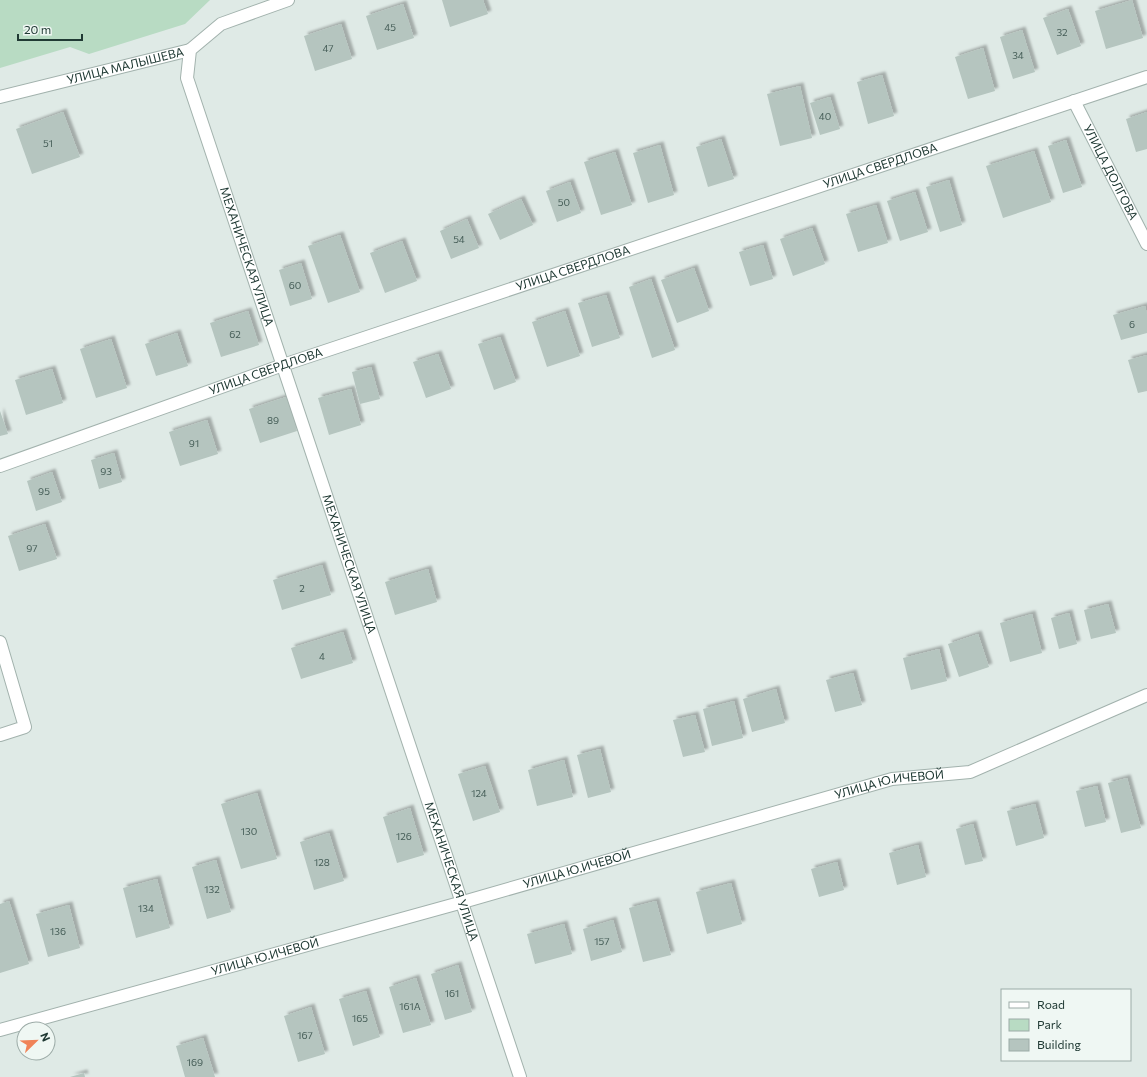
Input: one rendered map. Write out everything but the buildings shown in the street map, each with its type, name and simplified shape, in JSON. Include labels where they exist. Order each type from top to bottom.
[{"type":"street","name":"УЛИЦА МАЛЫШЕВА","points":[[0,97],[190,50],[221,24],[288,0]]},
{"type":"street","name":"МЕХАНИЧЕСКАЯ УЛИЦА","points":[[190,50],[188,78],[520,1077]]},
{"type":"street","name":"УЛИЦА СВЕРДЛОВА","points":[[0,466],[283,365],[1147,77]]},
{"type":"street","name":"УЛИЦА ДОЛГОВА","points":[[1074,101],[1147,244]]},
{"type":"street","points":[[0,642],[26,727],[0,735]]},
{"type":"street","name":"УЛИЦА Ю.ИЧЕВОЙ","points":[[0,1030],[463,902],[892,780],[970,772],[1147,695]]},
{"type":"green space","points":[[0,0],[210,0],[185,24],[89,54],[70,47],[0,68]]}]
